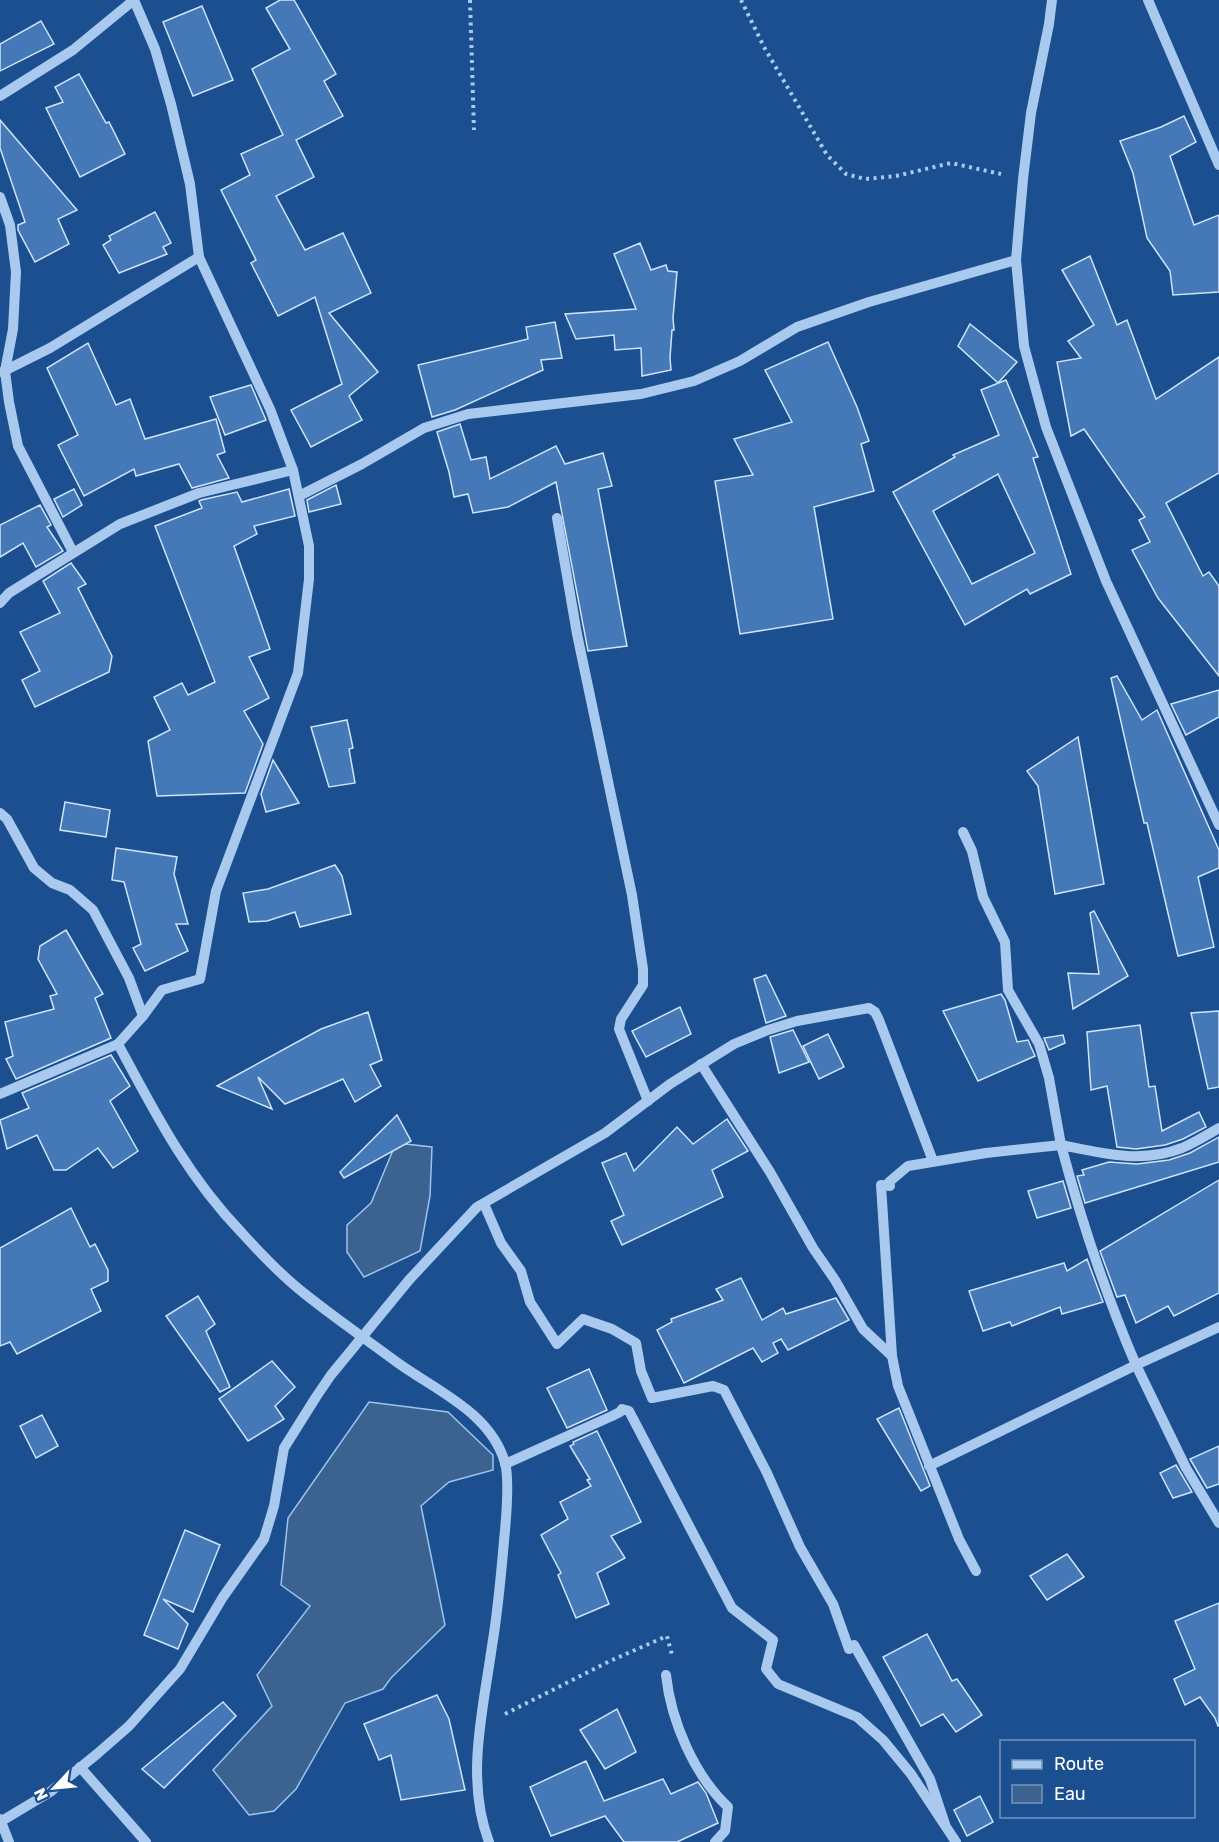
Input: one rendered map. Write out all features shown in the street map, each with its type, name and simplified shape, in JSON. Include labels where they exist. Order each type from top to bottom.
[{"type":"street","points":[[0,96],[73,50],[134,0],[155,49],[171,104],[190,184],[199,257],[270,409],[300,496],[309,546],[309,579],[298,673],[216,891],[200,979],[162,990],[118,1044],[38,1080],[0,1094]]},
{"type":"street","points":[[1052,0],[1030,113],[1016,260],[1024,346],[1046,427],[1106,581],[1219,825]]},
{"type":"street","points":[[1148,0],[1219,165]]},
{"type":"street","points":[[0,197],[10,225],[16,272],[13,329],[3,372],[18,446],[73,552]]},
{"type":"street","points":[[3,372],[50,348],[199,257]]},
{"type":"street","points":[[300,496],[424,428],[468,414],[641,394],[694,381],[741,360],[797,327],[869,303],[1016,260]]},
{"type":"street","points":[[0,603],[9,593],[120,524],[199,493],[292,470]]},
{"type":"street","points":[[557,518],[577,634],[632,895],[644,969],[643,985],[621,1018],[619,1029],[648,1101]]},
{"type":"street","points":[[0,813],[7,819],[34,868],[52,883],[69,890],[93,910],[129,978],[143,1016]]},
{"type":"street","points":[[963,832],[972,851],[983,897],[1005,942],[1008,990],[1039,1044],[1049,1078],[1061,1145],[1077,1206],[1097,1267],[1136,1365],[1186,1468],[1219,1523]]},
{"type":"street","points":[[9,1842],[0,1821],[50,1792],[129,1726],[185,1662],[223,1597],[264,1539],[274,1506],[284,1448],[326,1382],[445,1240],[477,1208],[605,1133],[701,1064],[734,1044],[768,1030],[828,1015],[869,1008],[875,1012],[879,1020],[933,1161]]},
{"type":"street","points":[[118,1044],[157,1118],[196,1181],[242,1233],[303,1293],[399,1364],[471,1412],[495,1440],[505,1464],[507,1509],[493,1642],[480,1727],[477,1784],[481,1820],[489,1842]]},
{"type":"street","points":[[701,1064],[770,1172],[863,1329],[892,1356]]},
{"type":"street","points":[[976,1571],[959,1539],[898,1386],[892,1356],[881,1185],[890,1186],[889,1182],[908,1166],[986,1153],[1061,1145],[1119,1157],[1168,1153],[1183,1148],[1219,1128]]},
{"type":"street","points":[[484,1204],[501,1243],[521,1271],[530,1302],[557,1344],[583,1319],[612,1329],[636,1343],[641,1371],[652,1398],[713,1386],[724,1390],[767,1473],[800,1547],[833,1604],[849,1649],[854,1645],[930,1779],[945,1824]]},
{"type":"street","points":[[929,1466],[1136,1365],[1219,1328]]},
{"type":"street","points":[[505,1464],[612,1416],[620,1412],[622,1408],[629,1411],[732,1608],[773,1640],[766,1669],[778,1684],[857,1717],[882,1740],[911,1774],[956,1842]]},
{"type":"street","points":[[666,1675],[676,1722],[688,1750],[717,1797],[728,1807],[725,1831],[714,1842]]},
{"type":"street","points":[[80,1767],[146,1842]]},
{"type":"path","points":[[470,0],[474,130]]},
{"type":"path","points":[[741,0],[764,46],[827,155],[846,174],[865,178],[896,176],[951,163],[1023,179]]},
{"type":"path","points":[[480,1727],[610,1661],[667,1636],[674,1661],[666,1675]]},
{"type":"water","points":[[396,1143],[432,1147],[430,1196],[420,1251],[364,1277],[347,1252],[347,1225],[371,1203]]},
{"type":"water","points":[[369,1402],[448,1412],[493,1455],[493,1470],[449,1482],[421,1506],[445,1625],[391,1678],[383,1689],[345,1703],[296,1789],[274,1811],[249,1815],[213,1770],[272,1706],[257,1675],[310,1606],[281,1585],[288,1518]]},
{"type":"building","points":[[280,0],[294,0],[336,74],[324,81],[343,116],[296,140],[314,177],[276,196],[305,250],[343,233],[371,293],[329,313],[378,372],[349,396],[362,420],[311,447],[291,410],[342,384],[315,297],[278,316],[251,263],[256,260],[221,190],[250,175],[241,154],[283,135],[252,69],[290,49],[266,8]]},
{"type":"building","points":[[202,6],[233,80],[193,96],[163,22]]},
{"type":"building","points":[[41,21],[54,44],[0,71],[0,44]]},
{"type":"building","points":[[79,74],[106,123],[109,122],[125,154],[80,177],[46,108],[63,102],[55,87]]},
{"type":"building","points":[[1184,116],[1196,142],[1170,156],[1194,225],[1219,215],[1219,292],[1173,295],[1170,271],[1147,238],[1133,173],[1120,141],[1161,127]]},
{"type":"building","points":[[0,120],[77,210],[58,219],[69,244],[35,262],[18,230],[18,225],[25,222],[0,148]]},
{"type":"building","points":[[155,212],[171,243],[163,247],[167,254],[119,273],[103,245],[111,240],[109,236]]},
{"type":"building","points":[[640,243],[651,270],[666,265],[668,271],[677,272],[671,370],[642,376],[641,348],[615,350],[614,335],[576,339],[565,314],[636,309],[614,254]]},
{"type":"building","points":[[1090,256],[1117,325],[1127,320],[1156,399],[1219,357],[1219,473],[1166,503],[1203,576],[1209,572],[1219,586],[1219,676],[1158,598],[1132,550],[1150,542],[1139,520],[1145,517],[1084,429],[1071,436],[1057,362],[1081,358],[1068,341],[1094,325],[1062,270]]},
{"type":"building","points":[[555,322],[562,358],[541,360],[543,370],[455,410],[432,417],[418,365],[528,339],[526,327]]},
{"type":"building","points":[[970,324],[1017,362],[998,383],[958,346]]},
{"type":"building","points":[[828,342],[857,407],[869,441],[861,444],[874,491],[814,507],[833,619],[740,634],[715,481],[753,475],[734,439],[792,422],[765,370]]},
{"type":"building","points":[[88,343],[116,405],[130,399],[145,439],[216,419],[225,452],[217,455],[229,478],[192,488],[179,464],[136,476],[134,469],[84,496],[58,445],[78,435],[47,368]]},
{"type":"building","points":[[1006,380],[1038,457],[1033,458],[1071,574],[1030,594],[1027,589],[965,625],[893,492],[955,457],[953,455],[999,435],[981,390]],"holes":[[[998,474],[1035,553],[972,584],[933,511]]]},
{"type":"building","points":[[251,385],[266,420],[225,435],[210,397]]},
{"type":"building","points":[[460,424],[471,460],[486,457],[490,479],[556,446],[565,464],[603,453],[612,486],[598,489],[627,646],[588,651],[556,482],[508,507],[473,513],[468,494],[454,497],[437,432]]},
{"type":"building","points":[[336,485],[341,504],[309,512],[307,500]]},
{"type":"building","points":[[74,489],[82,505],[63,517],[54,499]]},
{"type":"building","points":[[289,489],[295,516],[254,526],[257,534],[234,546],[270,649],[249,657],[269,698],[244,711],[263,744],[245,793],[157,796],[148,741],[170,730],[154,697],[182,683],[188,695],[215,682],[155,526],[202,508],[199,501],[201,500],[237,492],[242,502]]},
{"type":"building","points":[[40,505],[51,525],[47,527],[63,551],[36,567],[23,543],[0,557],[0,525]]},
{"type":"building","points":[[71,563],[86,584],[78,588],[112,656],[109,672],[35,707],[22,680],[40,671],[20,632],[60,613],[43,581]]},
{"type":"building","points":[[1117,676],[1142,720],[1157,710],[1219,850],[1219,868],[1198,877],[1214,947],[1178,956],[1147,823],[1144,823],[1111,678]]},
{"type":"building","points":[[1219,690],[1219,717],[1186,735],[1171,704]]},
{"type":"building","points":[[347,720],[353,748],[349,749],[355,783],[329,787],[311,727]]},
{"type":"building","points":[[1078,737],[1104,884],[1055,894],[1038,786],[1027,771]]},
{"type":"building","points":[[273,760],[299,803],[266,812],[261,794]]},
{"type":"building","points":[[65,802],[110,810],[106,837],[60,830]]},
{"type":"building","points":[[116,848],[177,857],[174,874],[188,924],[176,924],[188,951],[145,971],[133,948],[141,944],[124,882],[112,880]]},
{"type":"building","points":[[335,865],[342,876],[351,914],[300,927],[295,912],[267,921],[249,922],[243,893],[268,889]]},
{"type":"building","points":[[1094,911],[1128,976],[1073,1009],[1068,973],[1099,974],[1090,913]]},
{"type":"building","points":[[66,930],[103,994],[95,998],[111,1038],[16,1079],[6,1059],[13,1056],[5,1022],[54,1009],[50,996],[57,994],[38,959],[40,946]]},
{"type":"building","points":[[766,975],[786,1016],[766,1023],[754,979]]},
{"type":"building","points":[[1001,994],[1005,1000],[1017,1042],[1028,1040],[1035,1056],[978,1081],[943,1011]]},
{"type":"building","points":[[680,1007],[691,1034],[646,1057],[632,1031]]},
{"type":"building","points":[[1219,1011],[1219,1087],[1208,1089],[1191,1013]]},
{"type":"building","points":[[368,1012],[382,1060],[370,1065],[381,1086],[355,1102],[343,1079],[285,1104],[258,1077],[272,1109],[217,1086],[321,1029]]},
{"type":"building","points":[[1140,1025],[1149,1087],[1155,1086],[1162,1131],[1199,1112],[1206,1127],[1165,1145],[1136,1149],[1117,1147],[1107,1086],[1091,1090],[1087,1032]]},
{"type":"building","points":[[793,1030],[809,1062],[779,1073],[770,1037]]},
{"type":"building","points":[[828,1034],[844,1067],[819,1079],[803,1046]]},
{"type":"building","points":[[1063,1035],[1065,1043],[1049,1050],[1044,1038]]},
{"type":"building","points":[[111,1055],[130,1086],[110,1101],[138,1151],[113,1168],[98,1148],[66,1170],[54,1170],[37,1135],[7,1149],[0,1120],[29,1108],[22,1093]]},
{"type":"building","points":[[397,1115],[411,1141],[344,1178],[340,1172]]},
{"type":"building","points":[[727,1119],[748,1151],[712,1170],[723,1197],[622,1245],[611,1221],[624,1215],[602,1163],[626,1153],[634,1171],[677,1127],[693,1144]]},
{"type":"building","points":[[1219,1137],[1219,1162],[1085,1203],[1077,1176],[1084,1175],[1082,1170],[1109,1162],[1137,1164],[1169,1160],[1190,1153]]},
{"type":"building","points":[[1219,1180],[1219,1293],[1174,1316],[1168,1306],[1136,1323],[1125,1295],[1117,1297],[1100,1251]]},
{"type":"building","points":[[1063,1181],[1071,1208],[1037,1218],[1028,1191]]},
{"type":"building","points":[[71,1208],[90,1247],[95,1244],[108,1270],[108,1281],[91,1289],[101,1311],[17,1354],[10,1342],[0,1346],[0,1248]]},
{"type":"building","points":[[1087,1259],[1103,1302],[1062,1314],[1060,1307],[1012,1326],[1010,1322],[983,1331],[969,1291],[1064,1263],[1067,1271]]},
{"type":"building","points":[[741,1278],[762,1320],[783,1308],[786,1314],[836,1298],[849,1320],[788,1350],[781,1339],[773,1343],[778,1353],[762,1362],[753,1348],[684,1383],[657,1330],[672,1322],[671,1319],[723,1300],[716,1289]]},
{"type":"building","points":[[198,1296],[215,1324],[206,1331],[230,1387],[220,1392],[166,1316]]},
{"type":"building","points":[[272,1361],[295,1387],[275,1406],[284,1419],[248,1441],[219,1399]]},
{"type":"building","points":[[589,1369],[607,1410],[567,1428],[547,1388]]},
{"type":"building","points":[[899,1408],[930,1486],[921,1491],[877,1419]]},
{"type":"building","points":[[42,1415],[58,1446],[36,1458],[20,1426]]},
{"type":"building","points":[[597,1431],[641,1522],[611,1536],[625,1558],[597,1573],[609,1604],[576,1618],[558,1575],[561,1573],[541,1535],[568,1519],[560,1502],[591,1486],[587,1480],[590,1479],[570,1446],[574,1444],[573,1442]]},
{"type":"building","points":[[1219,1446],[1219,1484],[1207,1488],[1190,1459]]},
{"type":"building","points":[[1176,1465],[1192,1492],[1173,1498],[1160,1473]]},
{"type":"building","points":[[185,1530],[220,1545],[193,1612],[163,1599],[188,1624],[178,1649],[144,1635]]},
{"type":"building","points":[[1067,1554],[1084,1577],[1047,1600],[1030,1576]]},
{"type":"building","points":[[1219,1603],[1218,1726],[1200,1697],[1185,1705],[1174,1679],[1195,1669],[1175,1621]]},
{"type":"building","points":[[927,1634],[952,1681],[957,1679],[982,1715],[956,1732],[943,1714],[921,1726],[883,1657]]},
{"type":"building","points":[[437,1695],[449,1719],[465,1790],[401,1800],[391,1755],[379,1760],[364,1724]]},
{"type":"building","points":[[223,1702],[236,1716],[164,1788],[142,1769]]},
{"type":"building","points":[[617,1709],[636,1752],[605,1769],[580,1730]]},
{"type":"building","points":[[586,1761],[604,1801],[663,1779],[671,1794],[698,1782],[706,1793],[718,1823],[677,1842],[624,1842],[605,1816],[551,1836],[530,1787]]},
{"type":"building","points":[[980,1796],[993,1822],[967,1836],[954,1810]]}]
